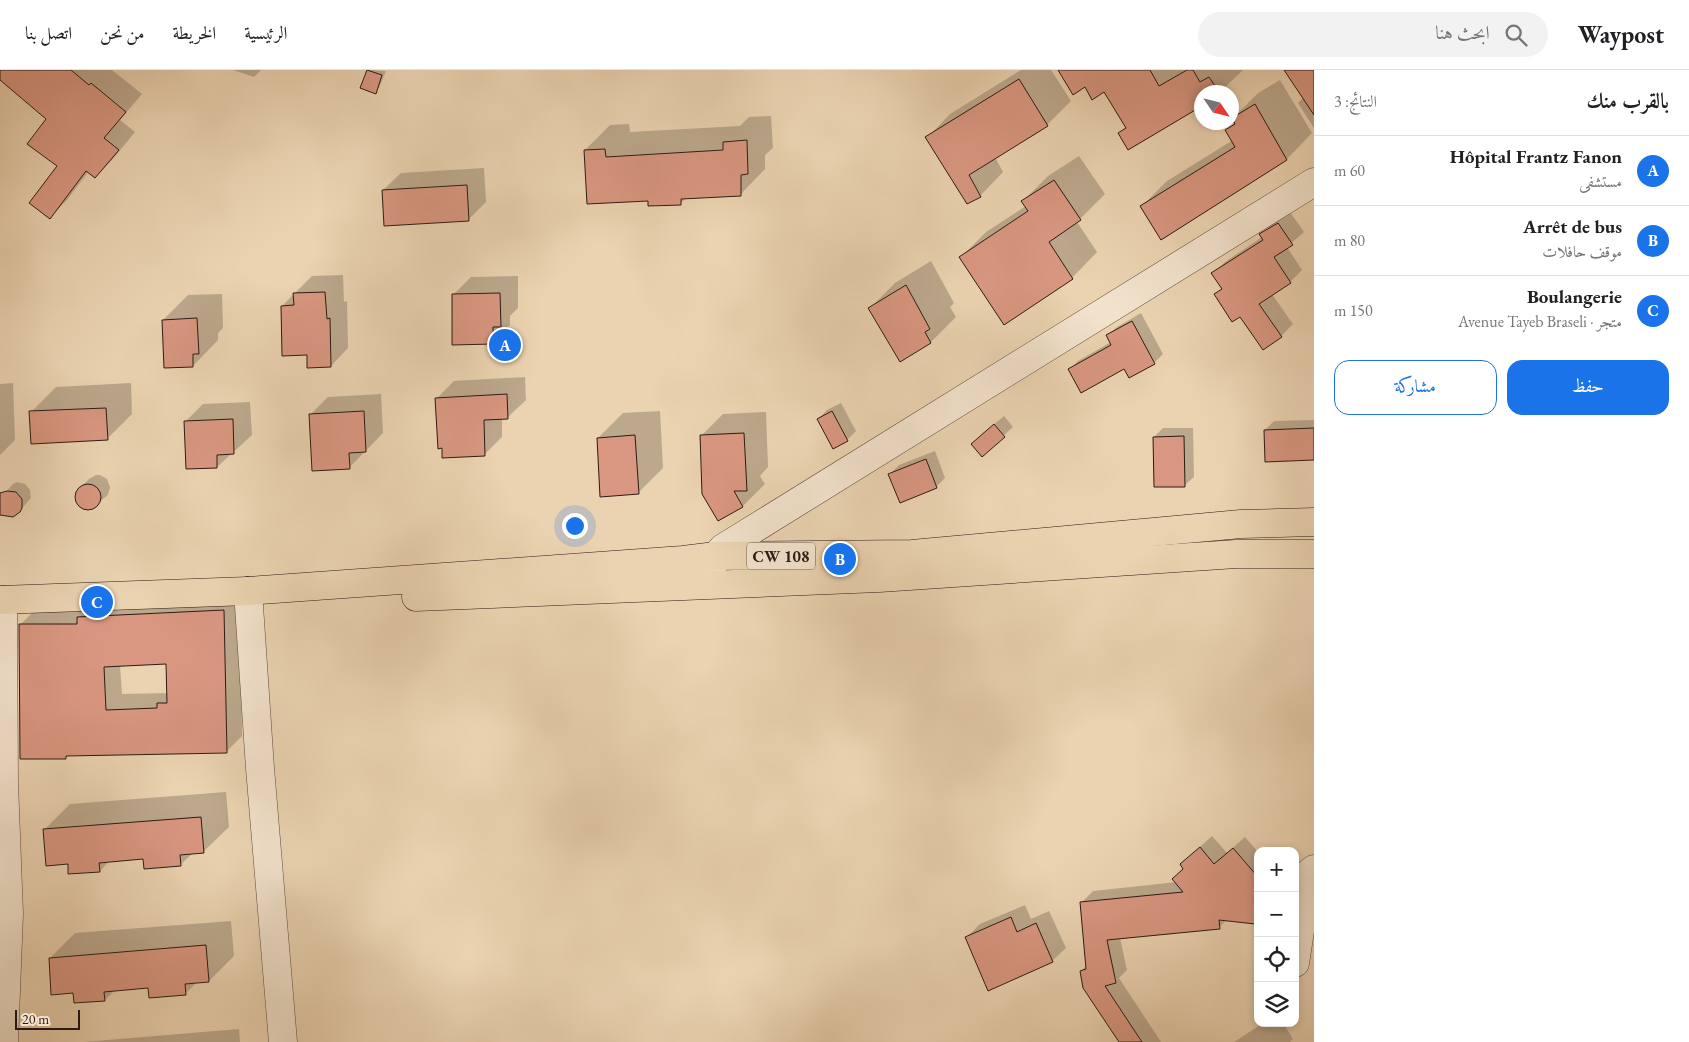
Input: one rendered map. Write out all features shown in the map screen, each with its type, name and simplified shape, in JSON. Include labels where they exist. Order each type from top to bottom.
[{"type":"main road","name":"CW 108","points":[[1,600],[248,591],[664,562],[716,556],[912,554],[1241,524],[1314,522]]},
{"type":"main road","name":"CW 108","points":[[248,591],[315,602],[916,576],[1236,554],[1314,554]]},
{"type":"street","points":[[708,585],[711,566],[723,548],[1314,182]]},
{"type":"street","points":[[248,591],[260,768],[283,1042]]},
{"type":"street","points":[[1,600],[4,783],[9,914],[4,1042]]},
{"type":"street","points":[[1299,937],[1309,873],[1314,869]]},
{"type":"building","points":[[0,70],[71,70],[89,85],[91,83],[126,112],[104,138],[119,150],[95,178],[86,171],[50,219],[29,203],[57,166],[27,144],[46,119],[0,80]]},
{"type":"building","points":[[367,70],[382,75],[376,94],[360,88]]},
{"type":"building","points":[[1058,70],[1150,70],[1159,86],[1187,70],[1193,70],[1200,82],[1209,77],[1214,85],[1194,85],[1194,111],[1128,150],[1118,133],[1126,128],[1104,92],[1092,100],[1085,87],[1073,95]]},
{"type":"building","points":[[1284,70],[1314,70],[1314,115]]},
{"type":"building","points":[[1019,79],[1048,126],[969,175],[981,197],[967,204],[925,137]]},
{"type":"building","points":[[1255,104],[1287,160],[1161,240],[1140,206],[1235,147],[1225,130],[1239,130],[1239,114]]},
{"type":"building","points":[[747,140],[748,174],[741,175],[741,196],[681,199],[681,205],[648,206],[648,201],[587,204],[584,150],[605,149],[606,157],[723,150],[723,142]]},
{"type":"building","points":[[1054,180],[1081,220],[1049,242],[1073,279],[1004,325],[959,257],[1028,211],[1021,201]]},
{"type":"building","points":[[467,185],[469,221],[384,226],[382,190]]},
{"type":"building","points":[[1278,223],[1293,245],[1274,257],[1291,283],[1259,304],[1282,337],[1263,350],[1240,317],[1232,322],[1214,294],[1222,289],[1211,273],[1263,240],[1259,234]]},
{"type":"building","points":[[906,285],[930,329],[925,332],[931,343],[900,362],[868,308]]},
{"type":"building","points":[[325,292],[327,319],[330,318],[331,367],[307,368],[307,355],[282,356],[281,306],[294,305],[293,293]]},
{"type":"building","points":[[500,293],[501,327],[493,327],[493,344],[452,345],[452,294]]},
{"type":"building","points":[[197,318],[199,354],[193,354],[193,367],[164,368],[162,320]]},
{"type":"building","points":[[1132,321],[1155,364],[1129,378],[1124,369],[1081,393],[1068,369],[1111,345],[1106,335]]},
{"type":"building","points":[[507,394],[508,419],[484,420],[485,456],[442,458],[442,448],[438,449],[435,398]]},
{"type":"building","points":[[106,408],[108,440],[31,444],[29,411]]},
{"type":"building","points":[[364,411],[366,452],[349,453],[350,469],[312,471],[309,414]]},
{"type":"building","points":[[832,411],[848,441],[833,449],[817,419]]},
{"type":"building","points":[[233,419],[234,454],[217,455],[217,468],[186,469],[184,421]]},
{"type":"building","points":[[994,424],[1005,437],[982,457],[971,444]]},
{"type":"building","points":[[1314,428],[1314,460],[1265,462],[1264,430]]},
{"type":"building","points":[[744,433],[747,491],[734,491],[743,507],[718,521],[702,494],[700,435]]},
{"type":"building","points":[[635,435],[639,494],[600,497],[597,438]]},
{"type":"building","points":[[1184,436],[1185,487],[1154,487],[1153,437]]},
{"type":"building","points":[[926,459],[937,488],[900,503],[888,474]]},
{"type":"building","points":[[88,484],[97,488],[101,497],[97,506],[88,510],[79,506],[75,497],[79,488]]},
{"type":"building","points":[[7,491],[16,492],[22,499],[20,512],[13,517],[0,515],[0,493]]},
{"type":"building","points":[[224,610],[227,753],[66,756],[66,759],[20,759],[19,624],[77,624],[77,617]],"holes":[[[166,664],[167,703],[157,703],[157,708],[106,710],[104,667]]]},
{"type":"building","points":[[201,817],[204,853],[180,855],[181,866],[144,869],[143,859],[99,863],[100,872],[68,874],[68,864],[46,866],[43,829]]},
{"type":"building","points":[[1200,847],[1214,864],[1233,848],[1254,872],[1254,924],[1219,920],[1220,929],[1107,940],[1116,983],[1105,986],[1142,1042],[1119,1042],[1083,988],[1080,971],[1086,969],[1080,902],[1183,892],[1172,879],[1183,869],[1180,864]]},
{"type":"building","points":[[1011,917],[1017,932],[1036,923],[1053,962],[988,991],[965,937]]},
{"type":"building","points":[[206,945],[209,982],[185,984],[186,995],[149,998],[148,988],[104,992],[105,1001],[74,1003],[73,993],[51,995],[49,958]]},
{"type":"place","name":"Hôpital Frantz Fanon","points":[[505,345]]},
{"type":"place","name":"Arrêt de bus","points":[[840,559]]},
{"type":"place","name":"Boulangerie","points":[[97,602]]}]
